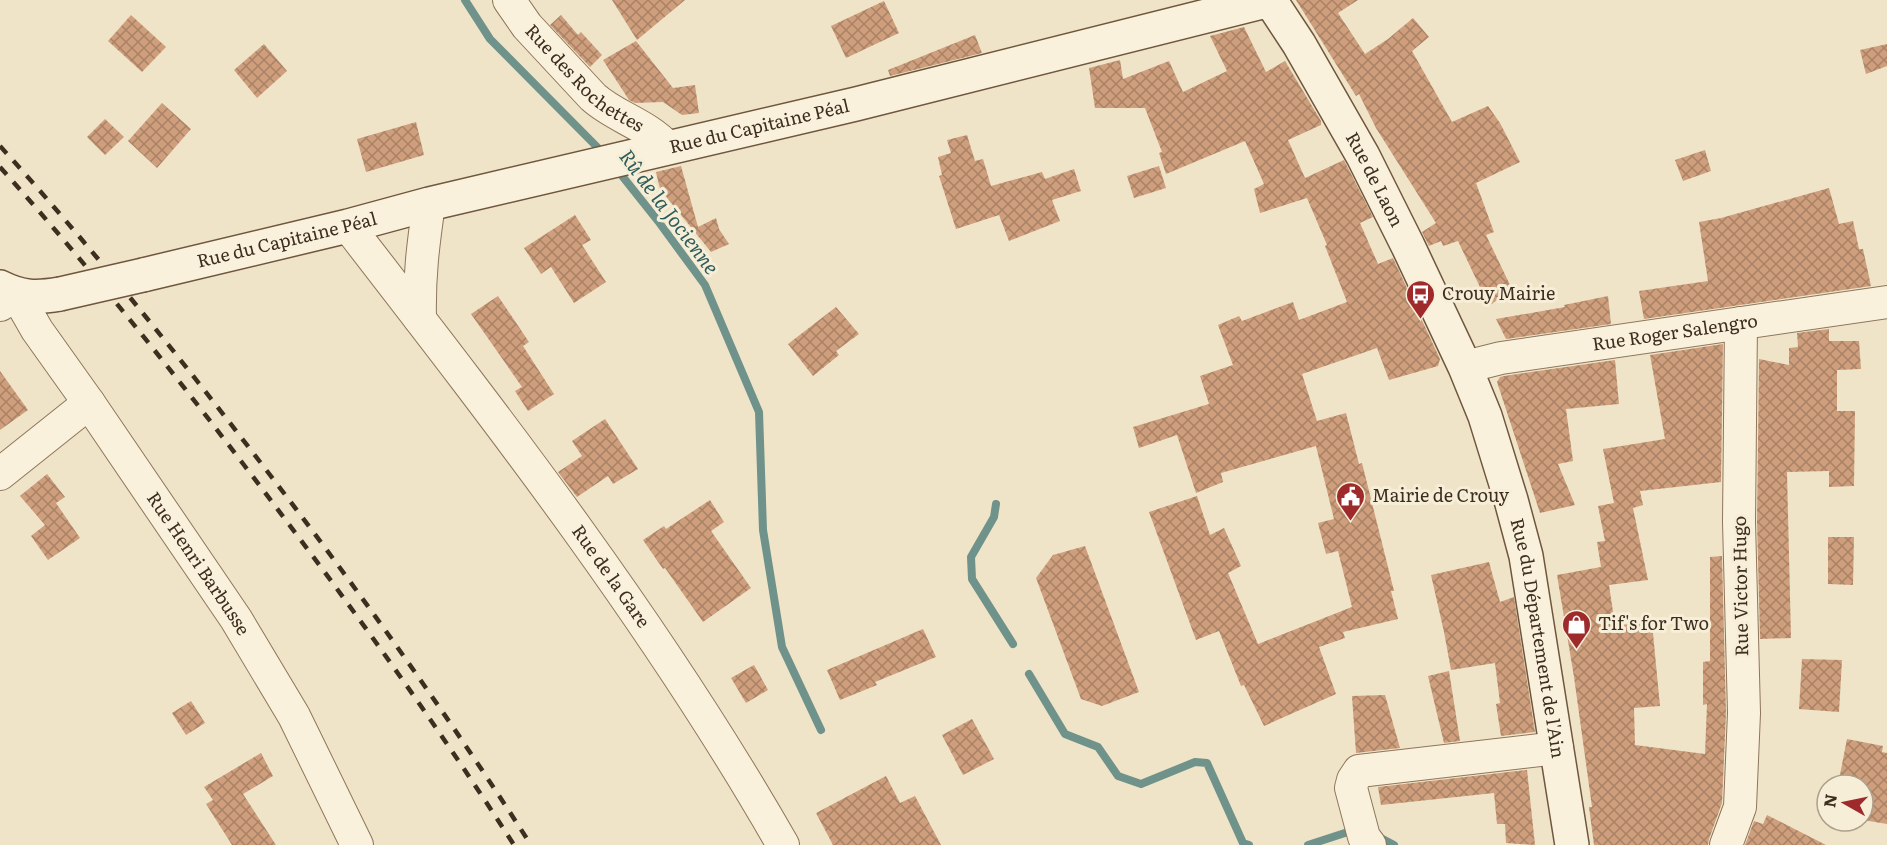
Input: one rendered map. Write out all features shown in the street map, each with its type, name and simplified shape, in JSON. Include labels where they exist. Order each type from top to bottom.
[{"type":"street","name":"Rue des Rochettes","points":[[509,0],[527,27],[593,97],[604,107],[649,131],[666,147]]},
{"type":"street","name":"Rue du Capitaine Péal","points":[[6,296],[42,297],[142,275],[348,226],[429,204],[630,158],[666,147],[856,104],[1270,0]]},
{"type":"street","name":"Rue de Laon","points":[[1270,0],[1299,44],[1364,156],[1465,367]]},
{"type":"street","points":[[420,319],[420,257],[429,204]]},
{"type":"street","name":"Rue de la Gare","points":[[348,226],[613,577],[741,771],[783,845]]},
{"type":"street","name":"Rue Henri Barbusse","points":[[6,296],[37,330],[89,403],[236,620],[317,760],[357,845]]},
{"type":"street","name":"Rue Roger Salengro","points":[[1465,367],[1493,359],[1887,302]]},
{"type":"street","name":"Rue Victor Hugo","points":[[1726,845],[1740,807],[1744,713],[1739,522],[1741,323]]},
{"type":"street","name":"Rue du Département de l'Ain","points":[[1465,367],[1485,416],[1526,556],[1572,845]]},
{"type":"street","points":[[0,474],[89,403]]},
{"type":"street","points":[[1365,836],[1352,788],[1353,780],[1359,771],[1557,748]]},
{"type":"building","points":[[612,0],[685,0],[637,40]]},
{"type":"building","points":[[1296,0],[1358,0],[1338,13],[1365,54],[1413,18],[1429,37],[1412,51],[1452,122],[1488,106],[1500,123],[1520,162],[1476,183],[1494,232],[1486,235],[1512,289],[1489,306],[1458,241],[1443,246],[1441,241],[1429,246],[1422,232],[1436,223],[1376,128],[1359,94],[1356,96]]},
{"type":"building","points":[[884,1],[899,33],[846,58],[831,26]]},
{"type":"building","points":[[131,15],[166,47],[142,72],[108,41]]},
{"type":"building","points":[[561,15],[578,35],[581,32],[602,55],[590,67],[550,25]]},
{"type":"building","points":[[1244,27],[1266,72],[1285,61],[1321,121],[1321,125],[1288,140],[1305,178],[1344,160],[1373,217],[1360,223],[1378,264],[1393,258],[1440,359],[1438,366],[1389,380],[1377,348],[1302,374],[1317,421],[1346,413],[1359,464],[1362,463],[1394,591],[1391,591],[1398,619],[1343,632],[1345,638],[1319,647],[1336,694],[1264,726],[1244,685],[1241,686],[1219,631],[1196,640],[1149,512],[1197,496],[1210,535],[1224,528],[1241,566],[1228,573],[1258,644],[1352,607],[1338,551],[1326,554],[1318,523],[1334,519],[1316,446],[1221,473],[1223,482],[1196,493],[1177,435],[1139,448],[1133,427],[1209,404],[1200,376],[1233,365],[1218,325],[1239,316],[1242,321],[1293,302],[1299,320],[1347,302],[1307,198],[1260,213],[1254,189],[1264,184],[1245,141],[1166,174],[1159,153],[1162,152],[1145,108],[1095,108],[1089,68],[1120,60],[1123,79],[1169,61],[1183,92],[1227,71],[1210,36]]},
{"type":"building","points":[[975,35],[982,53],[890,76],[888,70]]},
{"type":"building","points":[[636,41],[673,88],[695,85],[699,113],[682,115],[663,102],[635,103],[629,100],[603,60]]},
{"type":"building","points":[[264,44],[287,71],[257,98],[234,70]]},
{"type":"building","points":[[1887,44],[1887,66],[1866,74],[1860,50]]},
{"type":"building","points":[[162,103],[191,129],[157,168],[128,141]]},
{"type":"building","points":[[105,119],[124,137],[105,155],[87,137]]},
{"type":"building","points":[[416,122],[424,155],[366,172],[357,139]]},
{"type":"building","points":[[967,135],[975,161],[983,159],[991,186],[1042,172],[1045,179],[1074,169],[1081,191],[1052,200],[1060,221],[1009,241],[999,215],[956,229],[939,176],[942,175],[938,157],[951,153],[947,140]]},
{"type":"building","points":[[1705,150],[1711,171],[1683,181],[1675,160]]},
{"type":"building","points":[[681,166],[698,227],[716,218],[719,229],[729,244],[711,252],[660,189],[656,172]]},
{"type":"building","points":[[1159,166],[1166,188],[1134,198],[1127,176]]},
{"type":"building","points":[[1829,188],[1839,224],[1853,221],[1859,249],[1863,249],[1871,286],[1644,319],[1639,291],[1708,281],[1699,222]]},
{"type":"building","points":[[575,215],[591,240],[582,245],[606,282],[574,303],[551,267],[541,274],[524,248]]},
{"type":"building","points":[[498,296],[529,342],[523,346],[554,394],[528,411],[515,391],[522,387],[471,314]]},
{"type":"building","points":[[1608,296],[1611,324],[1506,339],[1496,319],[1565,307],[1564,305]]},
{"type":"building","points":[[836,307],[859,334],[836,351],[839,355],[813,376],[788,344]]},
{"type":"building","points":[[1829,329],[1829,341],[1859,341],[1861,369],[1837,370],[1837,411],[1855,411],[1854,486],[1829,487],[1829,471],[1787,472],[1791,638],[1760,639],[1757,522],[1759,359],[1789,365],[1789,348],[1798,347],[1797,333]]},
{"type":"building","points":[[1723,344],[1721,482],[1640,491],[1643,505],[1633,508],[1648,580],[1609,585],[1615,625],[1652,623],[1660,706],[1634,708],[1635,745],[1705,754],[1707,704],[1703,705],[1703,662],[1710,661],[1710,557],[1722,556],[1726,713],[1722,803],[1708,845],[1594,845],[1589,807],[1592,807],[1557,575],[1601,567],[1597,542],[1605,541],[1598,506],[1614,503],[1603,449],[1665,439],[1650,355]]},
{"type":"building","points":[[1615,360],[1619,404],[1566,409],[1573,461],[1558,464],[1575,505],[1540,513],[1497,382],[1500,377],[1504,376]]},
{"type":"building","points":[[0,371],[28,410],[0,430]]},
{"type":"building","points":[[605,419],[638,469],[613,484],[608,476],[577,497],[558,472],[582,456],[572,441]]},
{"type":"building","points":[[47,474],[65,497],[56,503],[80,538],[48,560],[31,536],[45,525],[20,496]]},
{"type":"building","points":[[710,500],[724,522],[711,531],[751,588],[703,622],[643,540],[664,526],[666,529]]},
{"type":"building","points":[[1828,537],[1854,537],[1853,585],[1828,584]]},
{"type":"building","points":[[1085,546],[1139,692],[1102,706],[1081,699],[1036,578],[1053,555]]},
{"type":"building","points":[[1489,562],[1500,602],[1514,597],[1535,732],[1501,736],[1496,704],[1500,703],[1495,663],[1451,670],[1431,575]]},
{"type":"building","points":[[923,629],[936,657],[875,682],[877,685],[840,700],[827,670]]},
{"type":"building","points":[[1802,659],[1842,660],[1839,712],[1799,709]]},
{"type":"building","points":[[754,665],[768,690],[746,703],[731,678]]},
{"type":"building","points":[[1449,671],[1460,741],[1444,743],[1428,676]]},
{"type":"building","points":[[1385,695],[1400,748],[1356,753],[1352,696]]},
{"type":"building","points":[[191,701],[205,723],[186,735],[172,713]]},
{"type":"building","points":[[972,719],[994,759],[963,775],[942,735]]},
{"type":"building","points":[[1847,739],[1883,746],[1882,752],[1887,753],[1887,824],[1875,822],[1875,773],[1840,773]]},
{"type":"building","points":[[261,753],[273,776],[243,794],[276,845],[232,845],[206,804],[213,800],[204,787]]},
{"type":"building","points":[[1527,770],[1535,845],[1506,843],[1505,824],[1497,824],[1494,793],[1381,805],[1378,787]]},
{"type":"building","points":[[886,776],[900,803],[915,796],[941,845],[833,845],[816,813]]},
{"type":"building","points":[[1767,815],[1826,845],[1745,845],[1754,821],[1763,824]]},
{"type":"waterway","name":"Rû de la Jocienne","points":[[465,0],[490,39],[605,155]]},
{"type":"waterway","name":"Rû de la Jocienne","points":[[615,167],[705,285],[759,412],[763,530],[782,647],[821,730]]},
{"type":"waterway","points":[[996,504],[994,517],[971,557],[972,579],[1013,644]]},
{"type":"waterway","points":[[1029,674],[1065,734],[1098,747],[1118,776],[1141,784],[1195,762],[1207,763],[1243,843],[1249,845]]},
{"type":"waterway","points":[[1308,845],[1351,831],[1356,832]]},
{"type":"waterway","points":[[1375,835],[1394,845]]},
{"type":"railway","points":[[0,146],[137,306],[302,517],[436,702],[531,845]]},
{"type":"railway","points":[[0,167],[125,314],[279,511],[416,700],[514,845]]},
{"type":"place","name":"Crouy Mairie","points":[[1421,320]]},
{"type":"place","name":"Mairie de Crouy","points":[[1351,522]]},
{"type":"place","name":"Tif's for Two","points":[[1577,650]]}]
